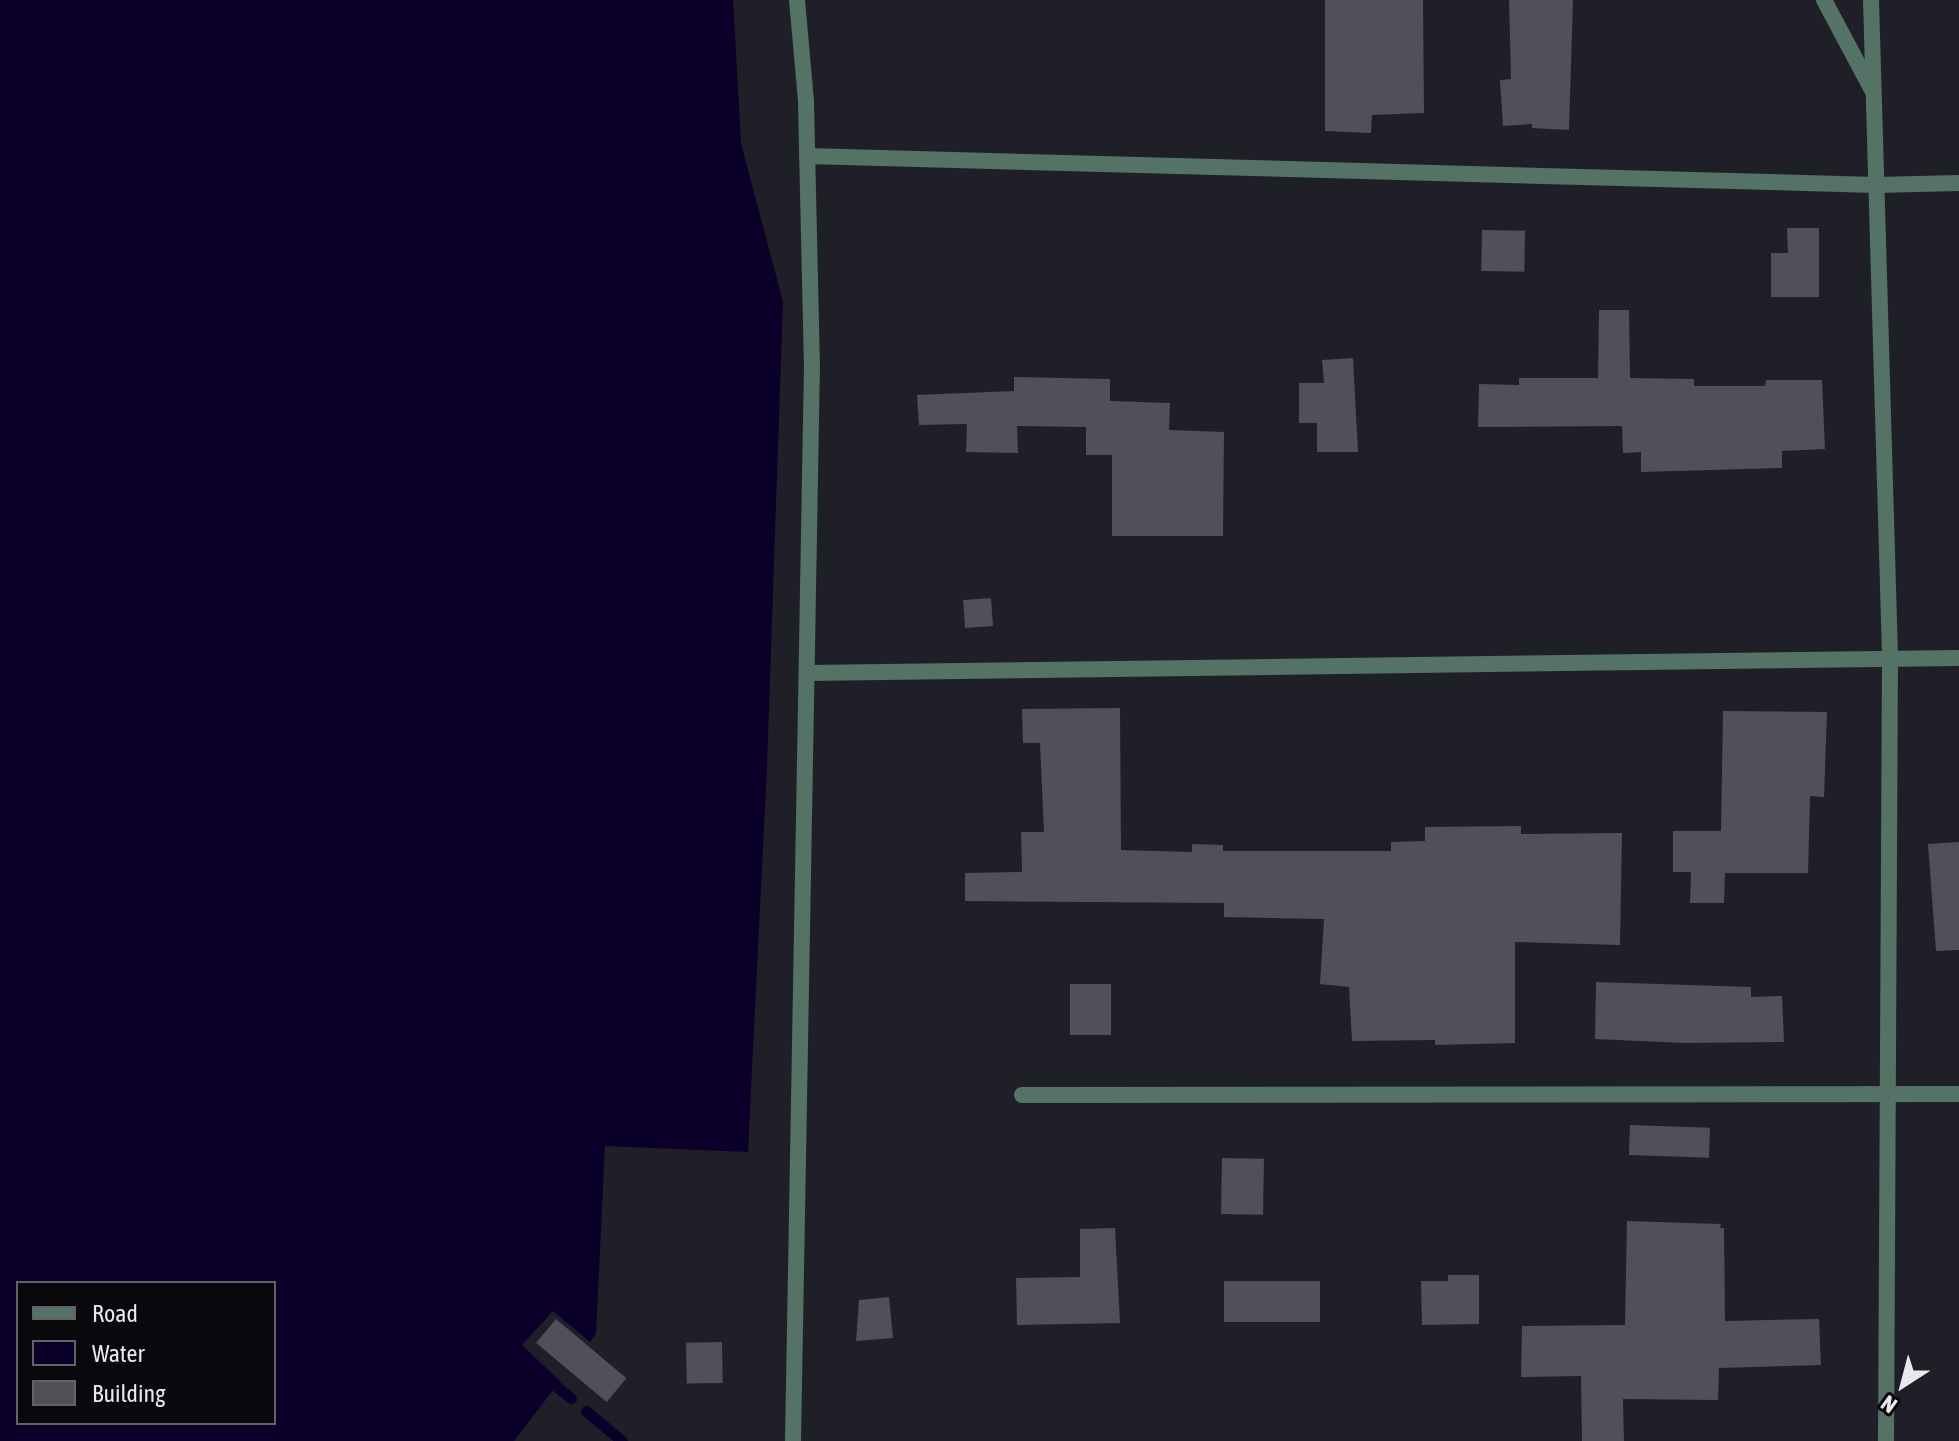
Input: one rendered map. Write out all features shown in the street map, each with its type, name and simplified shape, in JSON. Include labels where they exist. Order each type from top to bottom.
[{"type":"street","points":[[793,1441],[812,368],[807,156],[797,0]]},
{"type":"street","points":[[1824,0],[1874,96]]},
{"type":"street","points":[[1871,0],[1890,657],[1886,1441]]},
{"type":"street","points":[[807,156],[1877,185],[1959,183]]},
{"type":"street","points":[[807,673],[1959,658]]},
{"type":"street","points":[[1022,1095],[1959,1094]]},
{"type":"water","points":[[0,0],[733,0],[741,143],[783,302],[767,766],[748,1152],[605,1146],[596,1334],[590,1342],[553,1311],[522,1345],[560,1381],[514,1441],[0,1441]]},
{"type":"building","points":[[1325,0],[1423,0],[1424,113],[1372,115],[1371,133],[1325,131]]},
{"type":"building","points":[[1509,0],[1573,0],[1569,130],[1532,128],[1532,124],[1503,126],[1500,80],[1511,79]]},
{"type":"building","points":[[1787,228],[1819,228],[1819,297],[1771,297],[1771,253],[1788,253]]},
{"type":"building","points":[[1482,230],[1525,231],[1524,272],[1481,271]]},
{"type":"building","points":[[1599,310],[1629,310],[1630,378],[1694,379],[1694,386],[1765,386],[1766,380],[1822,380],[1825,449],[1782,451],[1782,468],[1641,472],[1641,452],[1623,453],[1622,426],[1478,427],[1479,384],[1519,385],[1519,378],[1598,378]]},
{"type":"building","points":[[1353,358],[1358,452],[1317,452],[1317,423],[1299,423],[1299,383],[1324,383],[1322,360]]},
{"type":"building","points":[[1014,377],[1110,379],[1110,401],[1170,403],[1169,430],[1224,432],[1223,536],[1112,536],[1112,455],[1086,455],[1086,427],[1017,426],[1018,453],[966,452],[967,424],[919,425],[917,395],[1014,391]]},
{"type":"building","points":[[991,598],[993,626],[965,628],[963,600]]},
{"type":"building","points":[[1120,708],[1121,850],[1192,852],[1192,844],[1223,845],[1223,851],[1391,851],[1391,842],[1425,841],[1425,827],[1521,826],[1521,834],[1622,833],[1620,945],[1515,942],[1515,1043],[1435,1045],[1435,1040],[1352,1041],[1349,987],[1320,984],[1324,919],[1224,917],[1224,903],[965,901],[965,873],[1022,872],[1021,832],[1044,832],[1040,743],[1023,743],[1022,709]]},
{"type":"building","points":[[1723,711],[1827,712],[1824,797],[1810,796],[1808,873],[1725,873],[1724,903],[1690,903],[1691,872],[1673,872],[1673,831],[1721,831]]},
{"type":"building","points":[[1959,842],[1959,950],[1936,951],[1928,844]]},
{"type":"building","points":[[1596,982],[1751,987],[1751,997],[1782,996],[1784,1042],[1685,1043],[1595,1039]]},
{"type":"building","points":[[1070,984],[1111,984],[1111,1035],[1070,1035]]},
{"type":"building","points":[[1630,1125],[1710,1128],[1709,1158],[1629,1155]]},
{"type":"building","points":[[1222,1158],[1264,1159],[1263,1215],[1221,1214]]},
{"type":"building","points":[[1627,1221],[1721,1224],[1720,1228],[1724,1228],[1725,1321],[1819,1319],[1821,1365],[1719,1368],[1718,1400],[1623,1399],[1624,1441],[1582,1441],[1581,1376],[1521,1377],[1522,1326],[1625,1325]]},
{"type":"building","points":[[1115,1228],[1120,1323],[1017,1325],[1016,1278],[1080,1277],[1080,1229]]},
{"type":"building","points":[[1448,1275],[1479,1275],[1479,1324],[1422,1325],[1421,1281],[1448,1281]]},
{"type":"building","points":[[1224,1281],[1320,1281],[1320,1322],[1224,1322]]},
{"type":"building","points":[[889,1297],[893,1338],[856,1341],[859,1300]]},
{"type":"building","points":[[556,1319],[626,1378],[607,1402],[536,1343]]},
{"type":"building","points":[[722,1342],[723,1383],[687,1384],[686,1343]]},
{"type":"waterway","points":[[556,1386],[571,1398]]},
{"type":"waterway","points":[[586,1411],[622,1441]]}]
